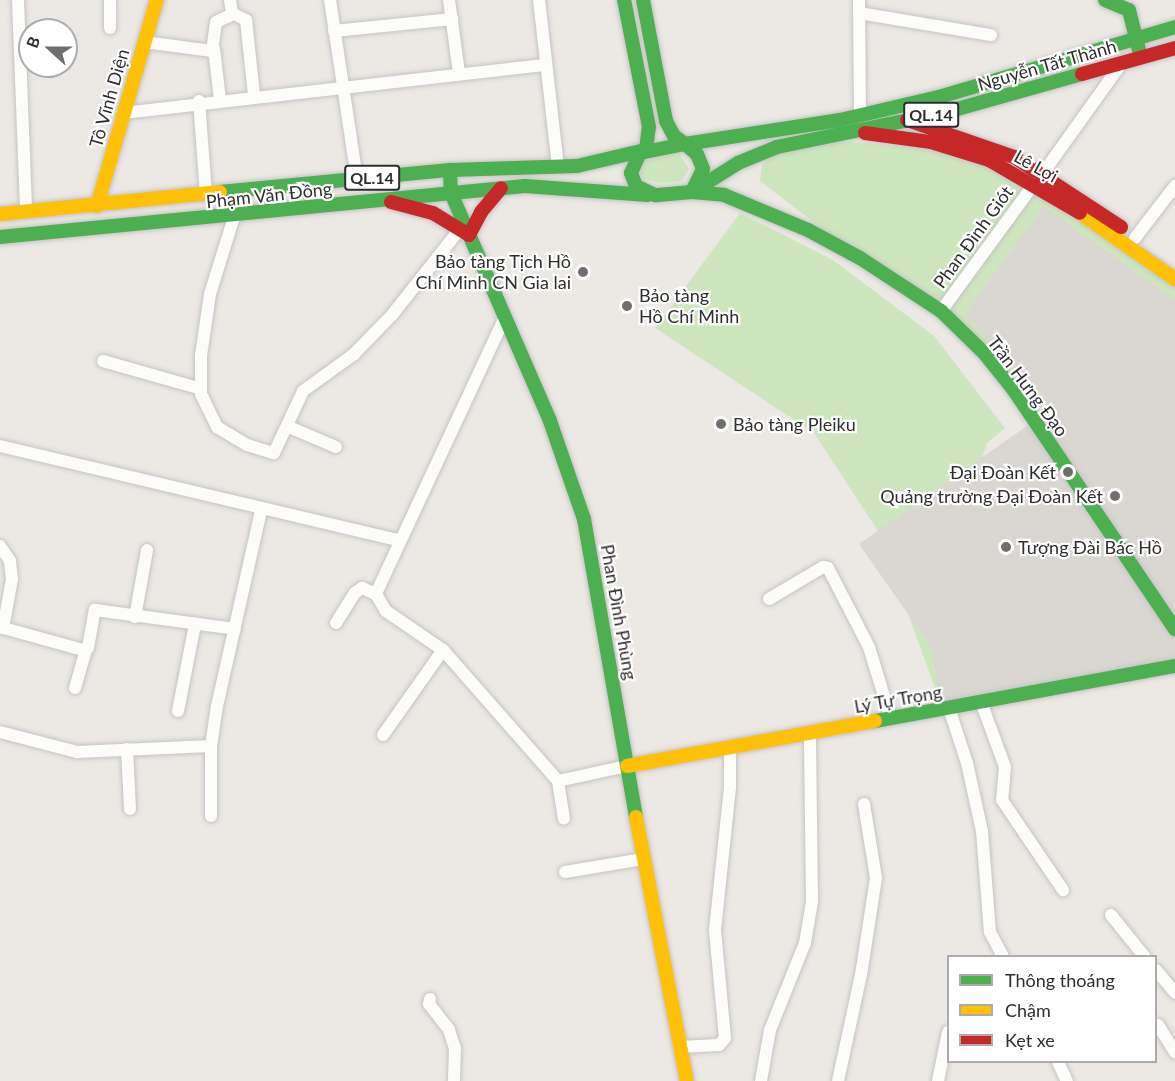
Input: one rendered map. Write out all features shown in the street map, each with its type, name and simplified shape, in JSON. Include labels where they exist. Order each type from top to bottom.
[{"type":"street","points":[[18,0],[26,212]]},
{"type":"street","points":[[110,0],[110,28]]},
{"type":"street","name":"Tô Vĩnh Diện","points":[[98,229],[97,206],[157,0]]},
{"type":"street","points":[[230,0],[233,14]]},
{"type":"street","points":[[330,0],[357,179]]},
{"type":"street","points":[[449,0],[459,73]]},
{"type":"street","points":[[540,0],[544,65],[558,167]]},
{"type":"street","points":[[624,0],[650,132],[646,150]]},
{"type":"street","points":[[643,0],[666,121],[674,136],[685,144],[697,154],[703,169],[702,178],[692,192],[675,197],[648,195],[636,186],[631,173],[635,159],[646,150],[685,144]]},
{"type":"street","points":[[1105,0],[1132,5],[1141,57]]},
{"type":"street","points":[[860,116],[859,6],[991,35]]},
{"type":"street","points":[[220,99],[214,49],[216,22],[233,14],[246,20],[254,95]]},
{"type":"street","points":[[333,31],[452,19]]},
{"type":"street","name":"Nguyễn Tất Thành","points":[[685,144],[860,116],[1175,27]]},
{"type":"street","points":[[144,42],[214,49]]},
{"type":"street","name":"Nguyễn Tất Thành","points":[[692,192],[756,154],[943,113],[1175,48]]},
{"type":"street","name":"Phan Đình Giót","points":[[941,311],[1124,61]]},
{"type":"street","points":[[123,112],[199,101],[544,65]]},
{"type":"street","points":[[199,101],[206,195]]},
{"type":"street","points":[[875,112],[994,148],[1038,179],[1135,238],[1175,267]]},
{"type":"street","name":"Lê Lợi","points":[[858,132],[931,142],[970,153],[1038,179],[1175,279]]},
{"type":"street","name":"Phạm Văn Đồng","points":[[0,214],[450,170],[558,167],[609,161],[646,150]]},
{"type":"street","name":"Phan Đình Phùng","points":[[450,170],[451,193],[550,421],[584,519],[643,859],[687,1081]]},
{"type":"street","points":[[234,217],[210,294],[201,389],[214,423],[247,445],[274,453],[289,427],[303,391],[353,355],[392,315],[501,188]]},
{"type":"street","name":"Phạm Văn Đồng","points":[[0,237],[234,217],[501,188],[576,188],[648,195]]},
{"type":"street","name":"Trần Hưng Đạo","points":[[692,192],[744,202],[808,230],[860,258],[941,311],[985,354],[1013,390],[1175,629]]},
{"type":"street","points":[[1135,238],[1173,194]]},
{"type":"street","points":[[423,196],[465,229]]},
{"type":"street","points":[[381,201],[433,213],[465,229]]},
{"type":"street","points":[[0,237],[0,247]]},
{"type":"street","points":[[376,594],[399,540],[505,316]]},
{"type":"street","points":[[103,361],[201,389]]},
{"type":"street","points":[[289,427],[336,447]]},
{"type":"street","points":[[0,446],[261,510],[399,540]]},
{"type":"street","points":[[211,816],[211,746],[261,510]]},
{"type":"street","points":[[0,546],[10,561],[12,579],[2,628],[86,650]]},
{"type":"street","points":[[135,617],[147,550]]},
{"type":"street","points":[[769,599],[823,567],[828,568],[869,647],[891,719]]},
{"type":"street","points":[[336,622],[355,593],[362,588],[376,594],[386,611],[442,650],[558,781],[564,819]]},
{"type":"street","points":[[75,688],[95,610],[234,629]]},
{"type":"street","points":[[178,711],[195,624]]},
{"type":"street","points":[[383,735],[442,650]]},
{"type":"street","name":"Lý Tự Trọng","points":[[627,766],[1175,666]]},
{"type":"street","points":[[981,702],[987,726],[1005,767],[1002,800],[1063,890]]},
{"type":"street","points":[[950,708],[968,764],[982,831],[990,932],[1002,955]]},
{"type":"street","points":[[0,732],[77,752],[211,746]]},
{"type":"street","points":[[761,1081],[770,1030],[804,943],[812,902],[810,733]]},
{"type":"street","points":[[679,1047],[719,1045],[725,1038],[715,930],[730,788],[730,748]]},
{"type":"street","points":[[127,749],[130,809]]},
{"type":"street","points":[[558,781],[627,766]]},
{"type":"street","points":[[838,1081],[867,946],[876,878],[864,804]]},
{"type":"street","points":[[565,872],[643,859]]},
{"type":"street","points":[[1111,915],[1142,955]]},
{"type":"street","points":[[1157,972],[1175,993]]},
{"type":"street","points":[[430,999],[429,1004],[449,1030],[455,1049],[454,1081]]},
{"type":"street","points":[[1158,1025],[1175,1052]]},
{"type":"street","points":[[938,1081],[947,1037]]},
{"type":"street","points":[[1058,1063],[1067,1081]]},
{"type":"green space","points":[[839,141],[929,149],[1001,171],[1175,279],[1175,620],[1047,422],[985,354],[760,181],[762,165],[775,152]]},
{"type":"green space","points":[[679,153],[689,169],[682,181],[660,183],[642,178],[639,162]]},
{"type":"green space","points":[[740,213],[833,260],[934,336],[1005,428],[987,443],[973,485],[940,702],[878,531],[814,433],[655,328]]},
{"type":"shaded area","name":"Đại Đoàn Kết","points":[[1044,206],[1175,300],[1175,660],[940,702],[931,647],[859,544],[1044,414],[1013,367],[965,314]]},
{"type":"traffic: fast","points":[[220,192],[450,170],[577,166],[646,150],[649,127],[624,0]]},
{"type":"traffic: fast","points":[[643,0],[666,121],[674,136],[685,144],[840,120],[939,97],[1175,27]]},
{"type":"traffic: fast","points":[[1105,0],[1129,10],[1139,50]]},
{"type":"traffic: fast","points":[[692,192],[738,163],[777,147],[943,113],[1082,74]]},
{"type":"traffic: fast","points":[[685,144],[697,154],[703,169],[692,192],[655,195],[636,186],[631,173],[640,153],[685,144]]},
{"type":"traffic: fast","points":[[450,170],[451,193],[550,421],[584,519],[636,817]]},
{"type":"traffic: fast","points":[[0,237],[525,186],[648,195]]},
{"type":"traffic: fast","points":[[692,192],[724,195],[808,230],[860,258],[941,311],[985,354],[1013,389],[1175,629]]},
{"type":"traffic: fast","points":[[875,721],[1175,666]]},
{"type":"traffic: slow","points":[[97,206],[157,0]]},
{"type":"traffic: slow","points":[[0,214],[220,192]]},
{"type":"traffic: slow","points":[[1080,213],[1175,279]]},
{"type":"traffic: slow","points":[[627,766],[875,721]]},
{"type":"traffic: slow","points":[[636,817],[687,1081]]},
{"type":"traffic: jam","points":[[1082,74],[1175,48]]},
{"type":"traffic: jam","points":[[907,120],[1014,157],[1121,227]]},
{"type":"traffic: jam","points":[[865,133],[931,142],[989,160],[1080,213]]},
{"type":"traffic: jam","points":[[391,202],[433,213],[469,235],[481,212],[501,188]]},
{"type":"place","name":"Bảo tàng Tịch Hồ Chí Minh CN Gia lai","points":[[583,272]]},
{"type":"place","name":"Bảo tàng Hồ Chí Minh","points":[[627,306]]},
{"type":"place","name":"Bảo tàng Pleiku","points":[[721,424]]},
{"type":"place","name":"Đại Đoàn Kết","points":[[1068,472]]},
{"type":"place","name":"Quảng trường Đại Đoàn Kết","points":[[1115,496]]},
{"type":"place","name":"Tượng Đài Bác Hồ","points":[[1006,547]]}]
